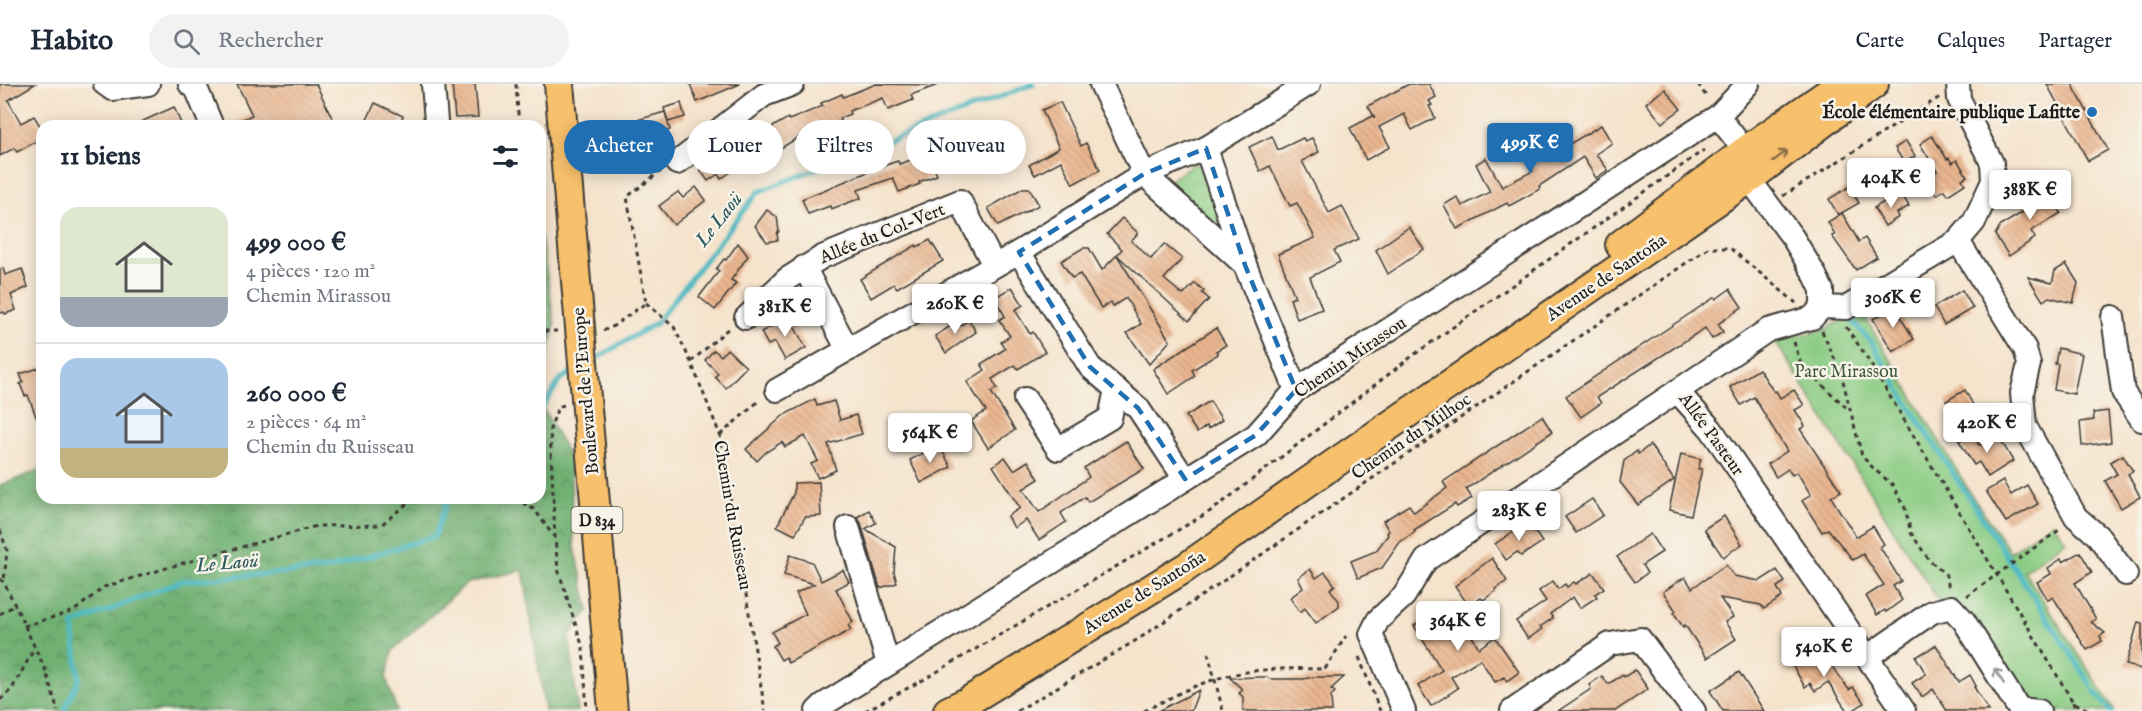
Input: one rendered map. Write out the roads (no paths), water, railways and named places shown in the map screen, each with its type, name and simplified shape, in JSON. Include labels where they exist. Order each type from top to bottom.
[{"type":"main road","name":"Boulevard de l'Europe","points":[[559,84],[615,707]]},
{"type":"main road","name":"Avenue de Santoña","points":[[1335,463],[1745,151],[1841,84]]},
{"type":"main road","name":"Avenue de Santoña","points":[[948,711],[967,702],[1185,568],[1749,179],[1874,84]]},
{"type":"main road","points":[[1617,269],[1681,213],[1750,164],[1745,151]]},
{"type":"street","points":[[105,84],[112,89],[148,84]]},
{"type":"street","points":[[190,84],[196,88],[209,120]]},
{"type":"street","points":[[433,84],[436,120]]},
{"type":"street","points":[[677,163],[762,90],[793,84]]},
{"type":"street","points":[[1101,84],[1144,174],[1245,265]]},
{"type":"street","points":[[777,390],[1019,252],[1144,174],[1206,148],[1309,84]]},
{"type":"street","name":"Chemin Mirassou","points":[[817,711],[888,664],[1256,435],[1296,390],[1719,116],[1748,84]]},
{"type":"street","points":[[1958,85],[1959,99],[1992,163],[1993,180],[1974,222],[1958,242],[2025,349],[2029,364],[2022,393],[2025,426],[2076,517],[2098,536],[2126,574]]},
{"type":"street","points":[[1719,116],[1745,151]]},
{"type":"street","points":[[1206,148],[1245,265],[1296,390]]},
{"type":"street","points":[[1749,179],[1793,238],[1815,275],[1822,290],[1818,317]]},
{"type":"street","name":"Allée du Col-Vert","points":[[746,318],[787,279],[822,257],[960,201],[994,265]]},
{"type":"street","name":"Allée Pasteur","points":[[1904,711],[1711,429],[1677,391],[1768,330],[1846,308],[1958,242]]},
{"type":"street","points":[[1019,252],[1090,367],[1138,408],[1185,479]]},
{"type":"street","name":"Allée du Col-Vert","points":[[804,267],[848,350]]},
{"type":"street","points":[[2113,317],[2123,392],[2142,420]]},
{"type":"street","points":[[1025,399],[1058,449],[1110,418],[1116,388]]},
{"type":"street","points":[[1404,711],[1371,634],[1378,620],[1404,596],[1426,560],[1677,391]]},
{"type":"street","points":[[848,527],[888,664]]},
{"type":"street","points":[[1867,657],[1932,612],[1951,607],[1964,621],[2019,709],[2039,711]]},
{"type":"street","points":[[1512,711],[1610,644],[1640,639],[1694,711]]},
{"type":"waterway","name":"Le Laoü","points":[[592,361],[656,323],[758,192],[1033,84]]},
{"type":"waterway","points":[[1852,321],[1872,343],[1908,404],[2091,685]]},
{"type":"waterway","name":"Le Laoü","points":[[546,402],[561,379],[574,371]]},
{"type":"waterway","name":"Le Laoü","points":[[67,711],[65,708],[79,679],[73,625],[181,581],[328,569],[435,536],[446,504]]},
{"type":"waterway","points":[[2094,691],[2111,711]]},
{"type":"place","name":"École élémentaire publique Lafitte","points":[[2092,112]]},
{"type":"park label","name":"Parc Mirassou","points":[[1846,371]]}]
